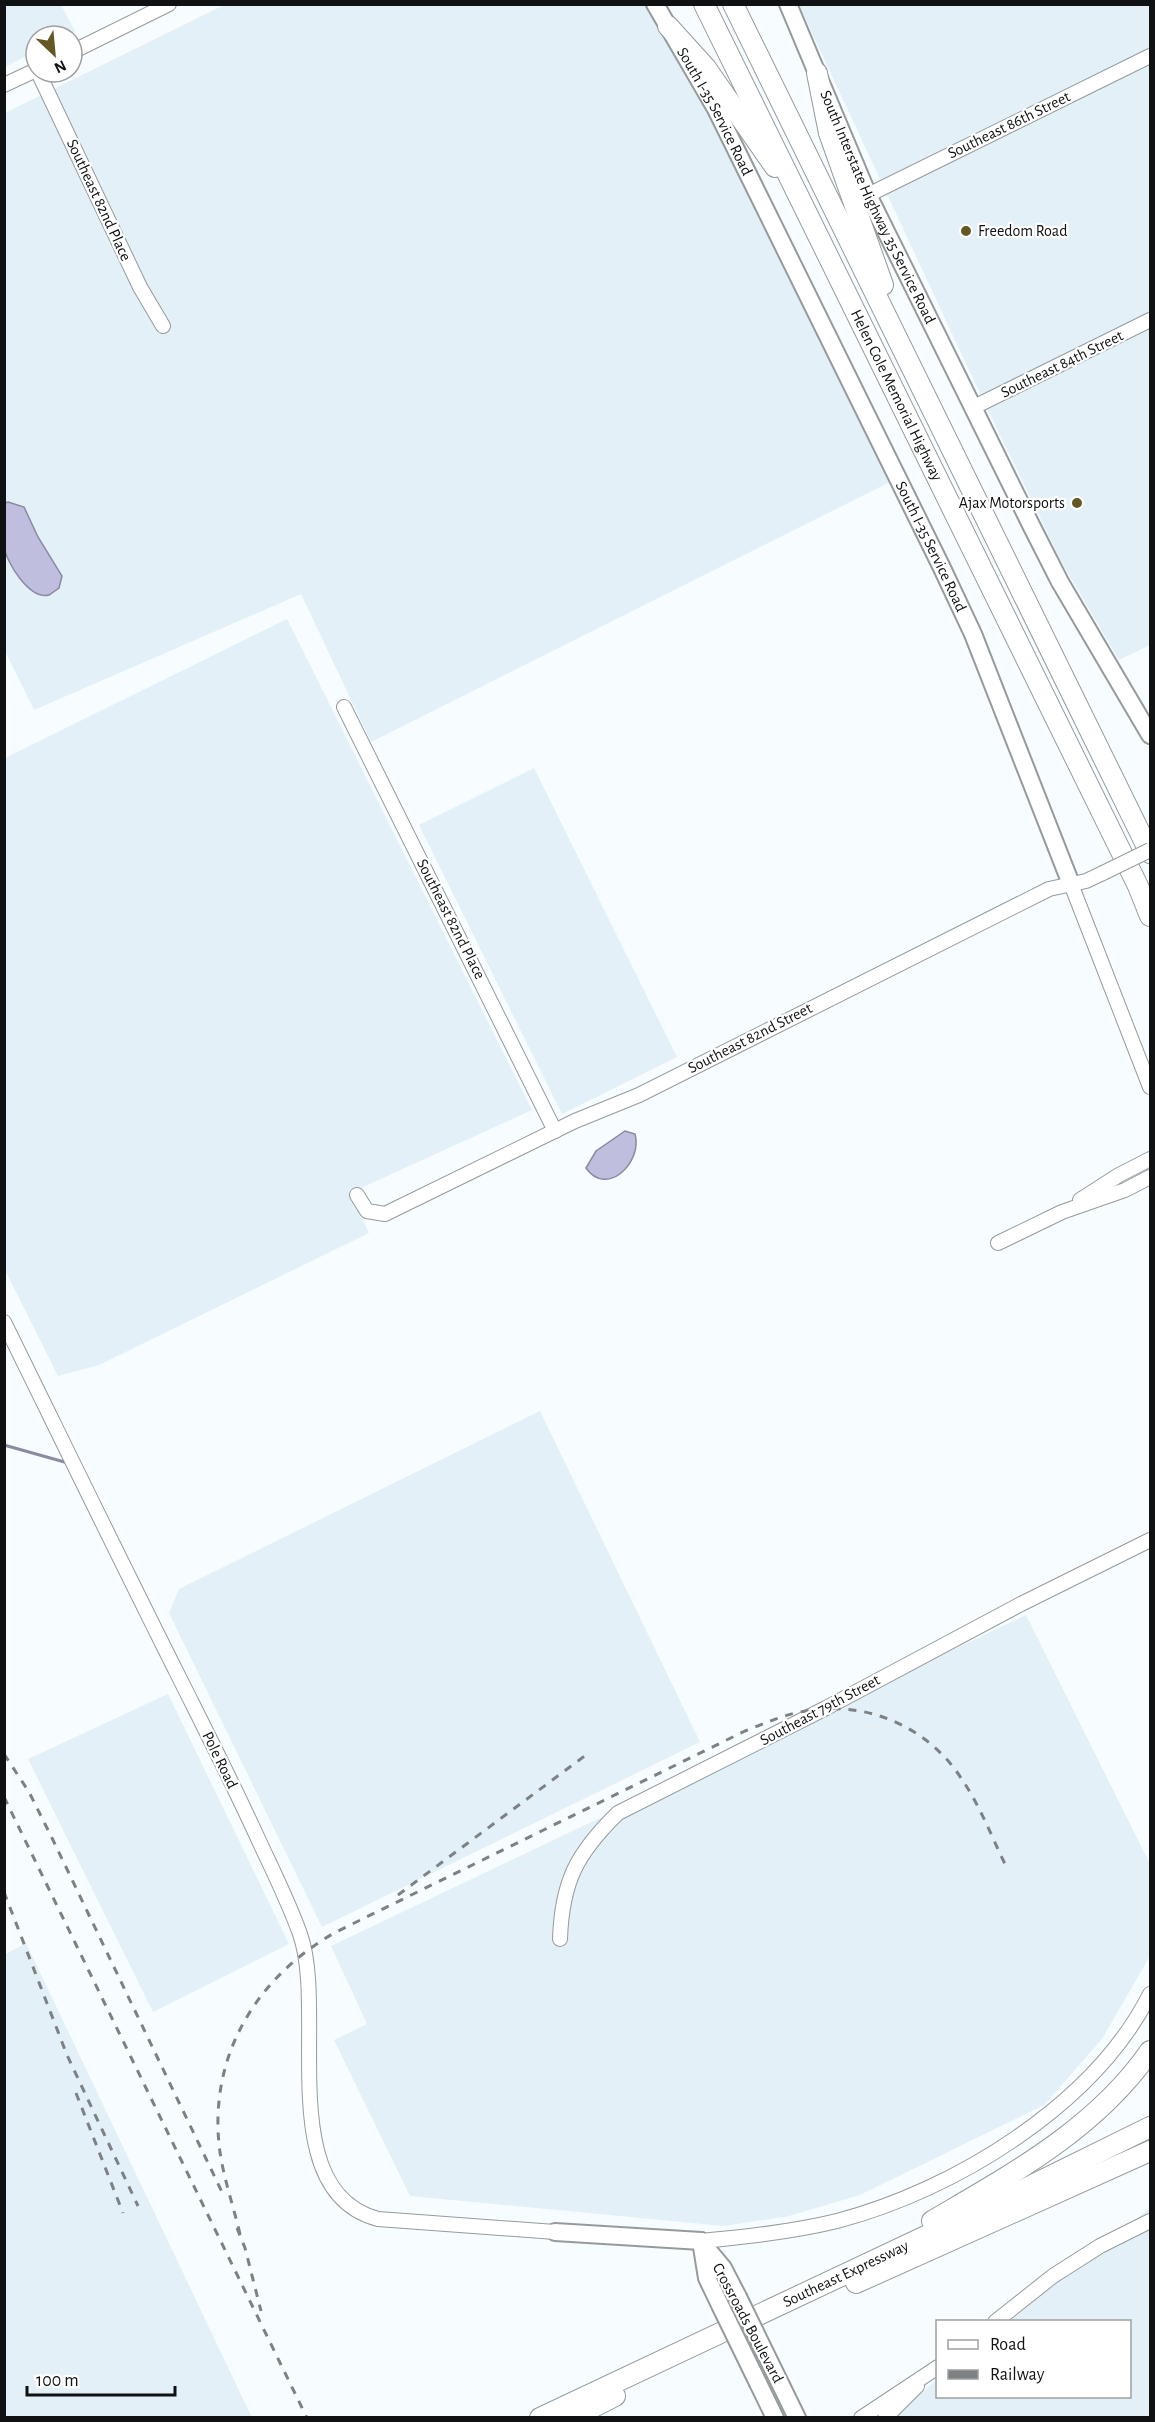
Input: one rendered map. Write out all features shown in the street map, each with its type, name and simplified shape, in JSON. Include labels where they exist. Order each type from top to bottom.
[{"type":"highway","name":"Helen Cole Memorial Highway","points":[[704,4],[1017,638],[1138,886],[1150,916]]},
{"type":"highway","name":"Helen Cole Memorial Highway","points":[[733,4],[1150,851]]},
{"type":"highway","points":[[668,27],[706,68],[751,136],[802,202]]},
{"type":"highway","points":[[817,74],[830,133],[913,369]]},
{"type":"highway","points":[[842,2275],[1040,2157],[1099,2109],[1139,2067],[1150,2051]]},
{"type":"highway","name":"Southeast Expressway","points":[[540,2418],[1150,2127]]},
{"type":"highway","name":"Southeast Expressway","points":[[572,2418],[714,2345],[1150,2151]]},
{"type":"main road","points":[[656,4],[668,27]]},
{"type":"main road","name":"South Interstate Highway 35 Service Road","points":[[788,4],[868,195],[972,408]]},
{"type":"main road","name":"South I-35 Service Road","points":[[668,27],[716,109],[942,567],[973,634],[1071,884]]},
{"type":"main road","points":[[972,408],[1056,575],[1150,735]]},
{"type":"main road","points":[[555,2232],[701,2241]]},
{"type":"main road","name":"Crossroads Boulevard","points":[[701,2241],[723,2268],[796,2418]]},
{"type":"main road","name":"Crossroads Boulevard","points":[[701,2241],[707,2278],[775,2418]]},
{"type":"street","points":[[84,46],[169,4]]},
{"type":"street","name":"Southeast 86th Street","points":[[868,195],[1150,56]]},
{"type":"street","points":[[4,85],[24,77]]},
{"type":"street","name":"Southeast 82nd Place","points":[[43,84],[140,287],[163,326]]},
{"type":"street","name":"Southeast 84th Street","points":[[972,408],[1150,320]]},
{"type":"street","name":"Southeast 82nd Place","points":[[344,707],[555,1131]]},
{"type":"street","name":"Southeast 82nd Street","points":[[357,1195],[367,1211],[385,1214],[555,1131],[639,1095],[1049,889],[1103,873],[1150,851]]},
{"type":"street","name":"South I-35 Service Road","points":[[1071,884],[1150,1087]]},
{"type":"street","points":[[1062,1212],[1119,1175],[1150,1159]]},
{"type":"street","points":[[998,1243],[1062,1212],[1125,1190],[1150,1177]]},
{"type":"street","name":"Pole Road","points":[[4,1322],[224,1767],[291,1911],[308,1963],[310,2107],[318,2157],[334,2191],[361,2213],[388,2221],[555,2232]]},
{"type":"street","name":"Southeast 79th Street","points":[[560,1939],[561,1905],[575,1867],[596,1835],[618,1813],[826,1708],[1001,1614],[1150,1540]]},
{"type":"street","points":[[701,2241],[761,2236],[837,2221],[882,2206],[978,2161],[1021,2135],[1069,2098],[1106,2060],[1141,2013],[1150,1995]]},
{"type":"street","points":[[998,2320],[1063,2270],[1100,2246],[1150,2221]]},
{"type":"street","points":[[861,2418],[936,2368]]},
{"type":"street","points":[[885,2418],[906,2399],[924,2377]]},
{"type":"shaded area","points":[[5,4],[61,5],[71,24],[24,24],[24,57],[5,67]]},
{"type":"shaded area","points":[[224,5],[647,5],[718,132],[890,482],[371,742],[301,594],[34,710],[5,651],[5,113],[64,84],[84,84],[84,74]]},
{"type":"shaded area","points":[[799,5],[1150,5],[1150,645],[1119,660],[1061,561],[976,385]]},
{"type":"shaded area","points":[[287,619],[532,1110],[350,1193],[369,1233],[99,1365],[58,1376],[5,1270],[5,758]]},
{"type":"shaded area","points":[[534,768],[677,1057],[562,1114],[419,825]]},
{"type":"shaded area","points":[[540,1411],[700,1742],[322,1927],[169,1613],[179,1589]]},
{"type":"shaded area","points":[[1026,1615],[1150,1864],[1150,1956],[1102,2039],[1044,2105],[860,2195],[789,2216],[724,2226],[410,2196],[334,2040],[367,2024],[331,1946]]},
{"type":"shaded area","points":[[168,1694],[289,1944],[153,2012],[28,1759]]},
{"type":"shaded area","points":[[26,1943],[252,2417],[5,2417],[4,1955]]},
{"type":"shaded area","points":[[1150,2208],[1150,2417],[889,2418],[936,2381],[936,2398],[1131,2398],[1131,2320],[1010,2320]]},
{"type":"water","points":[[5,503],[24,507],[38,537],[62,576],[59,588],[49,595],[34,592],[20,579],[9,562],[4,546]]},
{"type":"water","points":[[625,1131],[635,1134],[636,1145],[629,1165],[613,1178],[604,1179],[594,1176],[586,1168],[596,1151]]},
{"type":"waterway","points":[[4,1445],[68,1463]]},
{"type":"railway","points":[[240,2234],[220,2155],[218,2111],[223,2079],[231,2049],[245,2020],[262,1994],[284,1971],[308,1950],[336,1932],[745,1731],[791,1714],[829,1709],[873,1714],[894,1721],[931,1744],[961,1778],[974,1798],[1005,1864]]},
{"type":"railway","points":[[398,1895],[590,1752]]},
{"type":"railway","points":[[4,1754],[29,1792],[52,1838],[222,2192]]},
{"type":"railway","points":[[4,1797],[307,2418]]},
{"type":"railway","points":[[4,1892],[67,2055],[138,2206]]},
{"type":"railway","points":[[76,2093],[123,2213]]},
{"type":"railway","points":[[237,2228],[245,2248],[261,2311]]},
{"type":"place","name":"Freedom Road","points":[[966,231]]},
{"type":"place","name":"Ajax Motorsports","points":[[1077,503]]}]
